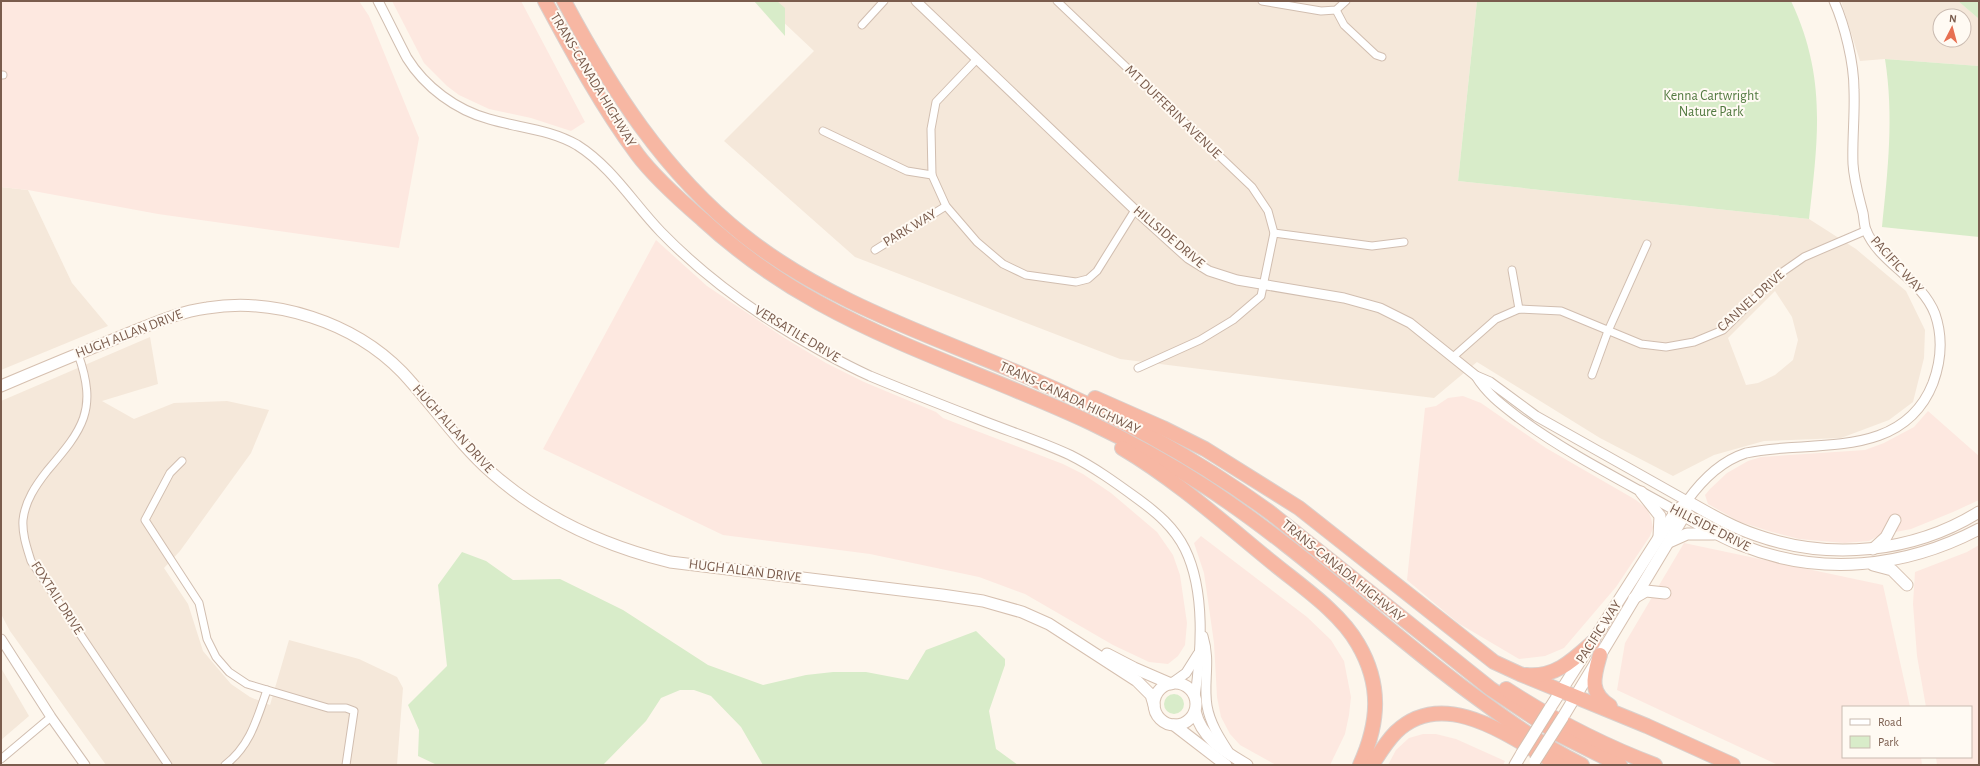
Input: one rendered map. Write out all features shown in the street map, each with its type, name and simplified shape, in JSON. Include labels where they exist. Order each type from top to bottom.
[{"type":"highway","name":"TRANS-CANADA HIGHWAY","points":[[545,1],[601,99],[638,156],[684,204],[736,249],[776,278],[821,304],[899,342],[1090,422],[1154,454],[1226,501],[1270,533],[1431,663],[1485,704],[1552,750],[1582,765]]},
{"type":"highway","name":"TRANS-CANADA HIGHWAY","points":[[564,1],[615,92],[655,146],[694,190],[743,235],[785,264],[828,290],[904,325],[1020,374],[1120,419],[1162,442],[1229,483],[1272,514],[1491,689],[1520,710],[1560,735],[1620,765]]},
{"type":"highway","points":[[1020,374],[1083,393],[1125,410],[1183,438],[1234,466],[1298,508],[1494,662],[1648,726],[1733,765]]},
{"type":"highway","points":[[1053,406],[1086,430],[1121,448],[1168,478],[1317,600],[1351,633],[1368,664],[1375,697],[1375,721],[1372,735],[1360,765]]},
{"type":"highway","points":[[1428,639],[1469,661],[1507,689],[1566,726],[1619,751],[1655,765]]},
{"type":"highway","points":[[1520,674],[1538,676],[1555,672],[1573,660],[1592,642]]},
{"type":"highway","points":[[1600,654],[1594,680],[1597,695],[1602,701],[1648,726]]},
{"type":"highway","points":[[1372,765],[1388,741],[1401,727],[1426,715],[1442,713],[1463,716],[1483,723],[1559,765]]},
{"type":"main road","name":"HUGH ALLAN DRIVE","points":[[1,386],[175,314],[203,308],[252,306],[295,312],[333,325],[368,345],[401,371],[473,454],[493,473],[538,507],[587,534],[640,555],[670,562],[983,601],[1022,612],[1049,624],[1137,681],[1151,695],[1154,705]]},
{"type":"main road","points":[[1641,492],[1660,516],[1663,541],[1687,534],[1718,534]]},
{"type":"main road","name":"PACIFIC WAY","points":[[1515,765],[1592,642],[1663,541],[1688,501]]},
{"type":"main road","name":"HILLSIDE DRIVE","points":[[1688,501],[1738,528],[1772,540],[1825,550],[1872,549],[1902,544],[1936,534],[1953,527],[1979,512]]},
{"type":"main road","name":"HILLSIDE DRIVE","points":[[1680,514],[1718,534],[1752,549],[1786,559],[1825,564],[1866,564],[1904,558],[1960,539],[1979,529]]},
{"type":"main road","points":[[1872,549],[1886,537],[1895,520]]},
{"type":"main road","name":"PACIFIC WAY","points":[[1534,763],[1576,696],[1652,568],[1663,541]]},
{"type":"main road","points":[[1866,564],[1892,570],[1907,585]]},
{"type":"main road","points":[[1634,598],[1646,592],[1665,594],[1652,583],[1650,579],[1652,568]]},
{"type":"main road","name":"HUGH ALLAN DRIVE","points":[[1076,641],[1094,646],[1134,668],[1172,684]]},
{"type":"main road","points":[[1229,760],[1200,728],[1195,711],[1195,697],[1188,688],[1183,685],[1172,684],[1161,689],[1155,699],[1154,705],[1155,710],[1162,721],[1174,725],[1229,760],[1247,765]]},
{"type":"main road","points":[[1174,725],[1187,722],[1195,711]]},
{"type":"street","name":"VERSATILE DRIVE","points":[[378,1],[408,59],[431,86],[442,96],[470,113],[488,119],[544,130],[561,137],[589,153],[612,173],[645,215],[692,262],[729,292],[779,326],[829,355],[867,374],[1069,455],[1117,484],[1157,514],[1176,534],[1189,559],[1194,574],[1201,629],[1195,697]]},
{"type":"street","points":[[862,25],[884,1]]},
{"type":"street","name":"HILLSIDE DRIVE","points":[[916,1],[1135,210],[1188,258],[1209,271],[1237,280],[1344,298],[1380,308],[1410,322],[1476,376],[1490,382],[1558,429],[1688,501]]},
{"type":"street","name":"MT DUFFERIN AVENUE","points":[[1057,1],[1252,187],[1268,211],[1274,233]]},
{"type":"street","points":[[1262,1],[1321,11],[1336,10],[1346,1]]},
{"type":"street","name":"PACIFIC WAY","points":[[1688,501],[1701,483],[1722,464],[1746,454],[1762,450],[1863,441],[1883,435],[1897,428],[1917,410],[1924,400],[1936,374],[1939,362],[1939,332],[1935,315],[1919,288],[1880,250],[1866,230],[1857,193],[1853,165],[1853,81],[1848,46],[1834,1]]},
{"type":"street","points":[[1336,10],[1344,25],[1376,55],[1382,57]]},
{"type":"street","points":[[977,59],[936,102],[931,129],[932,176],[946,206],[977,242],[1003,264],[1026,275],[1076,282],[1088,279],[1098,271],[1135,210]]},
{"type":"street","points":[[823,131],[907,171],[932,176]]},
{"type":"street","name":"PARK WAY","points":[[875,250],[946,206]]},
{"type":"street","name":"CANNEL DRIVE","points":[[1453,357],[1496,318],[1519,309],[1561,310],[1641,344],[1666,347],[1694,342],[1723,330],[1781,273],[1804,257],[1866,230]]},
{"type":"street","points":[[1138,368],[1200,340],[1233,320],[1261,296],[1274,233],[1372,246],[1404,242]]},
{"type":"street","points":[[1592,375],[1608,331],[1647,244]]},
{"type":"street","points":[[1512,270],[1519,309]]},
{"type":"street","name":"FOXTAIL DRIVE","points":[[78,354],[86,383],[87,402],[83,422],[73,440],[38,482],[28,501],[24,520],[24,537],[31,561],[168,765]]},
{"type":"street","name":"HILLSIDE DRIVE","points":[[1476,376],[1484,390],[1530,426],[1580,458],[1680,514]]},
{"type":"street","points":[[182,461],[170,473],[145,520],[199,602],[207,639],[216,657],[229,672],[247,684],[328,708],[346,708],[354,711],[346,765]]},
{"type":"street","points":[[1201,629],[1208,650],[1207,705],[1214,727],[1229,760]]},
{"type":"street","points":[[1,639],[51,717],[86,765]]},
{"type":"street","name":"VERSATILE DRIVE","points":[[1172,684],[1186,673],[1200,650]]},
{"type":"street","points":[[225,765],[234,758],[245,745],[254,728],[267,690]]},
{"type":"street","points":[[1,759],[51,717]]},
{"type":"shaded area","points":[[1,1],[359,1],[369,16],[419,138],[399,248],[158,214],[28,190],[1,187]]},
{"type":"shaded area","points":[[392,1],[521,1],[585,122],[571,131],[531,118],[489,109],[459,95],[447,86],[424,63]]},
{"type":"shaded area","points":[[761,1],[1477,1],[1458,181],[1809,219],[1856,249],[1906,291],[1925,330],[1924,358],[1913,402],[1889,420],[1841,438],[1764,441],[1714,455],[1673,476],[1600,438],[1477,362],[1434,398],[1120,359],[855,257],[724,141],[814,51]],"holes":[[[1775,291],[1792,317],[1798,340],[1793,360],[1775,375],[1758,383],[1746,385],[1728,338]]]},
{"type":"shaded area","points":[[1841,1],[1958,1],[1966,8],[1932,8],[1932,48],[1972,48],[1972,13],[1979,19],[1979,66],[1885,59],[1860,61]]},
{"type":"shaded area","points":[[1,187],[28,190],[72,283],[108,326],[1,370]]},
{"type":"shaded area","points":[[656,240],[707,286],[783,337],[826,363],[864,382],[936,412],[943,418],[1063,464],[1083,474],[1111,493],[1157,532],[1173,555],[1180,575],[1187,623],[1185,645],[1178,656],[1168,664],[1149,662],[1113,645],[1025,594],[979,577],[870,554],[723,535],[543,449]]},
{"type":"shaded area","points":[[150,337],[158,384],[102,401],[134,419],[174,403],[227,401],[269,410],[251,453],[180,551],[164,568],[188,604],[203,651],[231,684],[250,697],[270,705],[289,640],[359,659],[397,677],[403,688],[397,765],[106,765],[10,631],[1,614],[1,401]]},
{"type":"shaded area","points":[[1463,396],[1481,403],[1546,448],[1636,500],[1647,509],[1651,518],[1653,528],[1650,536],[1616,587],[1564,648],[1545,656],[1519,659],[1458,623],[1407,580],[1425,408],[1436,406],[1448,398]]},
{"type":"shaded area","points":[[1928,411],[1979,456],[1979,500],[1953,512],[1911,529],[1880,535],[1869,541],[1844,543],[1799,539],[1772,532],[1740,522],[1708,504],[1705,495],[1710,489],[1727,473],[1748,461],[1761,457],[1865,450],[1884,443],[1914,427]]},
{"type":"shaded area","points":[[1201,536],[1307,617],[1331,640],[1344,661],[1351,697],[1349,715],[1345,734],[1330,765],[1276,765],[1240,745],[1230,734],[1221,717],[1217,697],[1214,643],[1204,573],[1194,543]]},
{"type":"shaded area","points":[[1684,543],[1883,585],[1910,706],[1842,706],[1842,758],[1921,758],[1922,765],[1778,765],[1617,690],[1625,643]]},
{"type":"shaded area","points":[[1979,545],[1979,765],[1937,765],[1936,758],[1972,758],[1972,706],[1926,706],[1917,656],[1913,604],[1915,572],[1967,552]]},
{"type":"shaded area","points":[[1,668],[29,716],[1,740]]},
{"type":"shaded area","points":[[1423,734],[1436,734],[1456,739],[1505,761],[1503,765],[1388,765],[1396,750],[1409,738]]},
{"type":"green space","points":[[754,1],[777,1],[785,8],[785,36]]},
{"type":"green space","name":"Kenna Cartwright Nature Park","points":[[1477,1],[1791,1],[1802,29],[1810,56],[1815,82],[1817,135],[1809,219],[1458,181]]},
{"type":"green space","points":[[1958,1],[1979,1],[1979,19],[1972,13],[1972,8],[1966,8]]},
{"type":"green space","points":[[1885,59],[1979,66],[1979,237],[1882,227],[1890,122],[1888,80]]},
{"type":"green space","points":[[462,552],[486,561],[513,580],[560,579],[623,610],[708,665],[763,685],[806,675],[833,672],[866,672],[908,680],[926,650],[976,631],[1005,659],[1005,665],[989,711],[996,749],[1018,765],[763,765],[741,727],[711,696],[694,690],[680,690],[661,698],[646,721],[603,765],[437,765],[418,756],[419,730],[408,705],[447,666],[438,585]]},
{"type":"green space","points":[[1170,694],[1178,694],[1184,700],[1184,708],[1178,714],[1170,714],[1164,708],[1164,700]]}]
